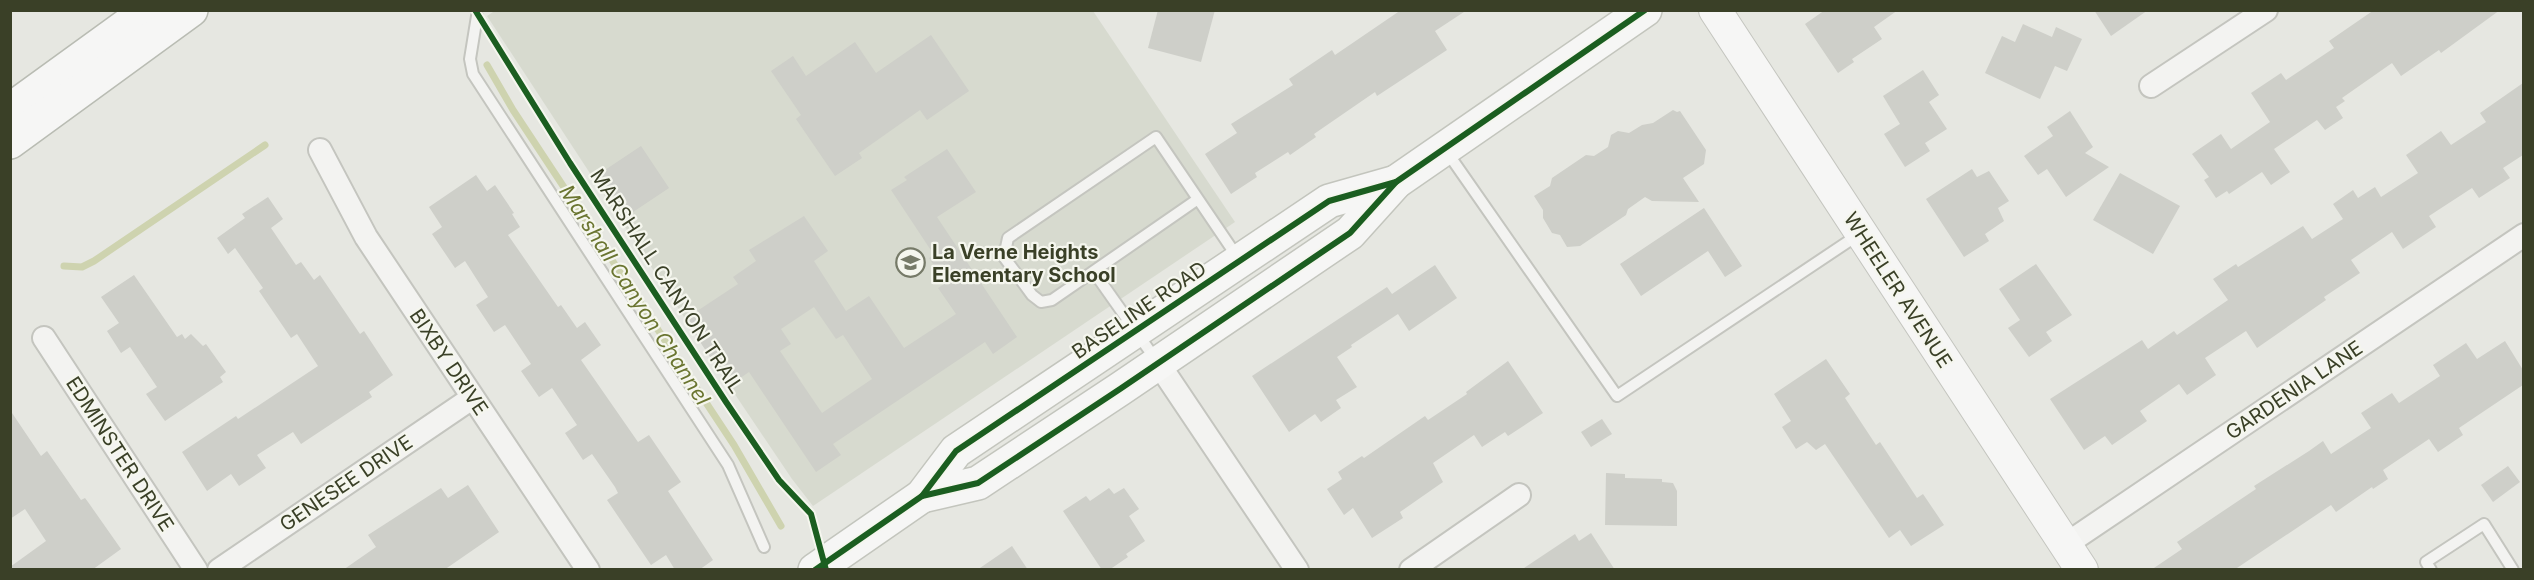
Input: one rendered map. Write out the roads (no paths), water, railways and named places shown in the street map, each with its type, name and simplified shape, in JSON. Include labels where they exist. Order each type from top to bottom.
[{"type":"main road","points":[[10,110],[141,15],[185,10]]},
{"type":"main road","points":[[10,142],[191,10]]},
{"type":"main road","name":"BASELINE ROAD","points":[[922,496],[978,483],[1158,363],[1350,233],[1396,182],[1645,10]]},
{"type":"main road","name":"WHEELER AVENUE","points":[[1715,10],[2073,557]]},
{"type":"main road","name":"BASELINE ROAD","points":[[815,570],[922,496],[956,451],[1329,201],[1396,182]]},
{"type":"street","points":[[2151,86],[2266,10]]},
{"type":"street","name":"BIXBY DRIVE","points":[[320,150],[366,237],[588,570]]},
{"type":"street","name":"GARDENIA LANE","points":[[2073,557],[2523,235]]},
{"type":"street","name":"EDMINSTER DRIVE","points":[[44,338],[196,570]]},
{"type":"street","points":[[1158,363],[1297,570]]},
{"type":"street","name":"GENESEE DRIVE","points":[[219,570],[472,398]]},
{"type":"street","points":[[1411,570],[1519,495]]},
{"type":"lane","points":[[477,16],[470,59],[472,74],[728,465],[764,547]]},
{"type":"lane","points":[[1198,198],[1052,300],[1041,302],[1032,295],[1004,257],[1008,238],[1156,137],[1198,198],[1240,261]]},
{"type":"lane","points":[[1444,148],[1617,396],[1861,233]]},
{"type":"lane","points":[[1094,272],[1158,363]]},
{"type":"lane","points":[[2431,570],[2426,562],[2484,524],[2513,570]]},
{"type":"waterway","name":"Marshall Canyon Channel","points":[[487,65],[513,110],[734,445],[781,526]]},
{"type":"waterway","points":[[64,266],[82,267],[94,261],[265,145]]},
{"type":"place","name":"La Verne Heights Elementary School","points":[[911,263]]}]
